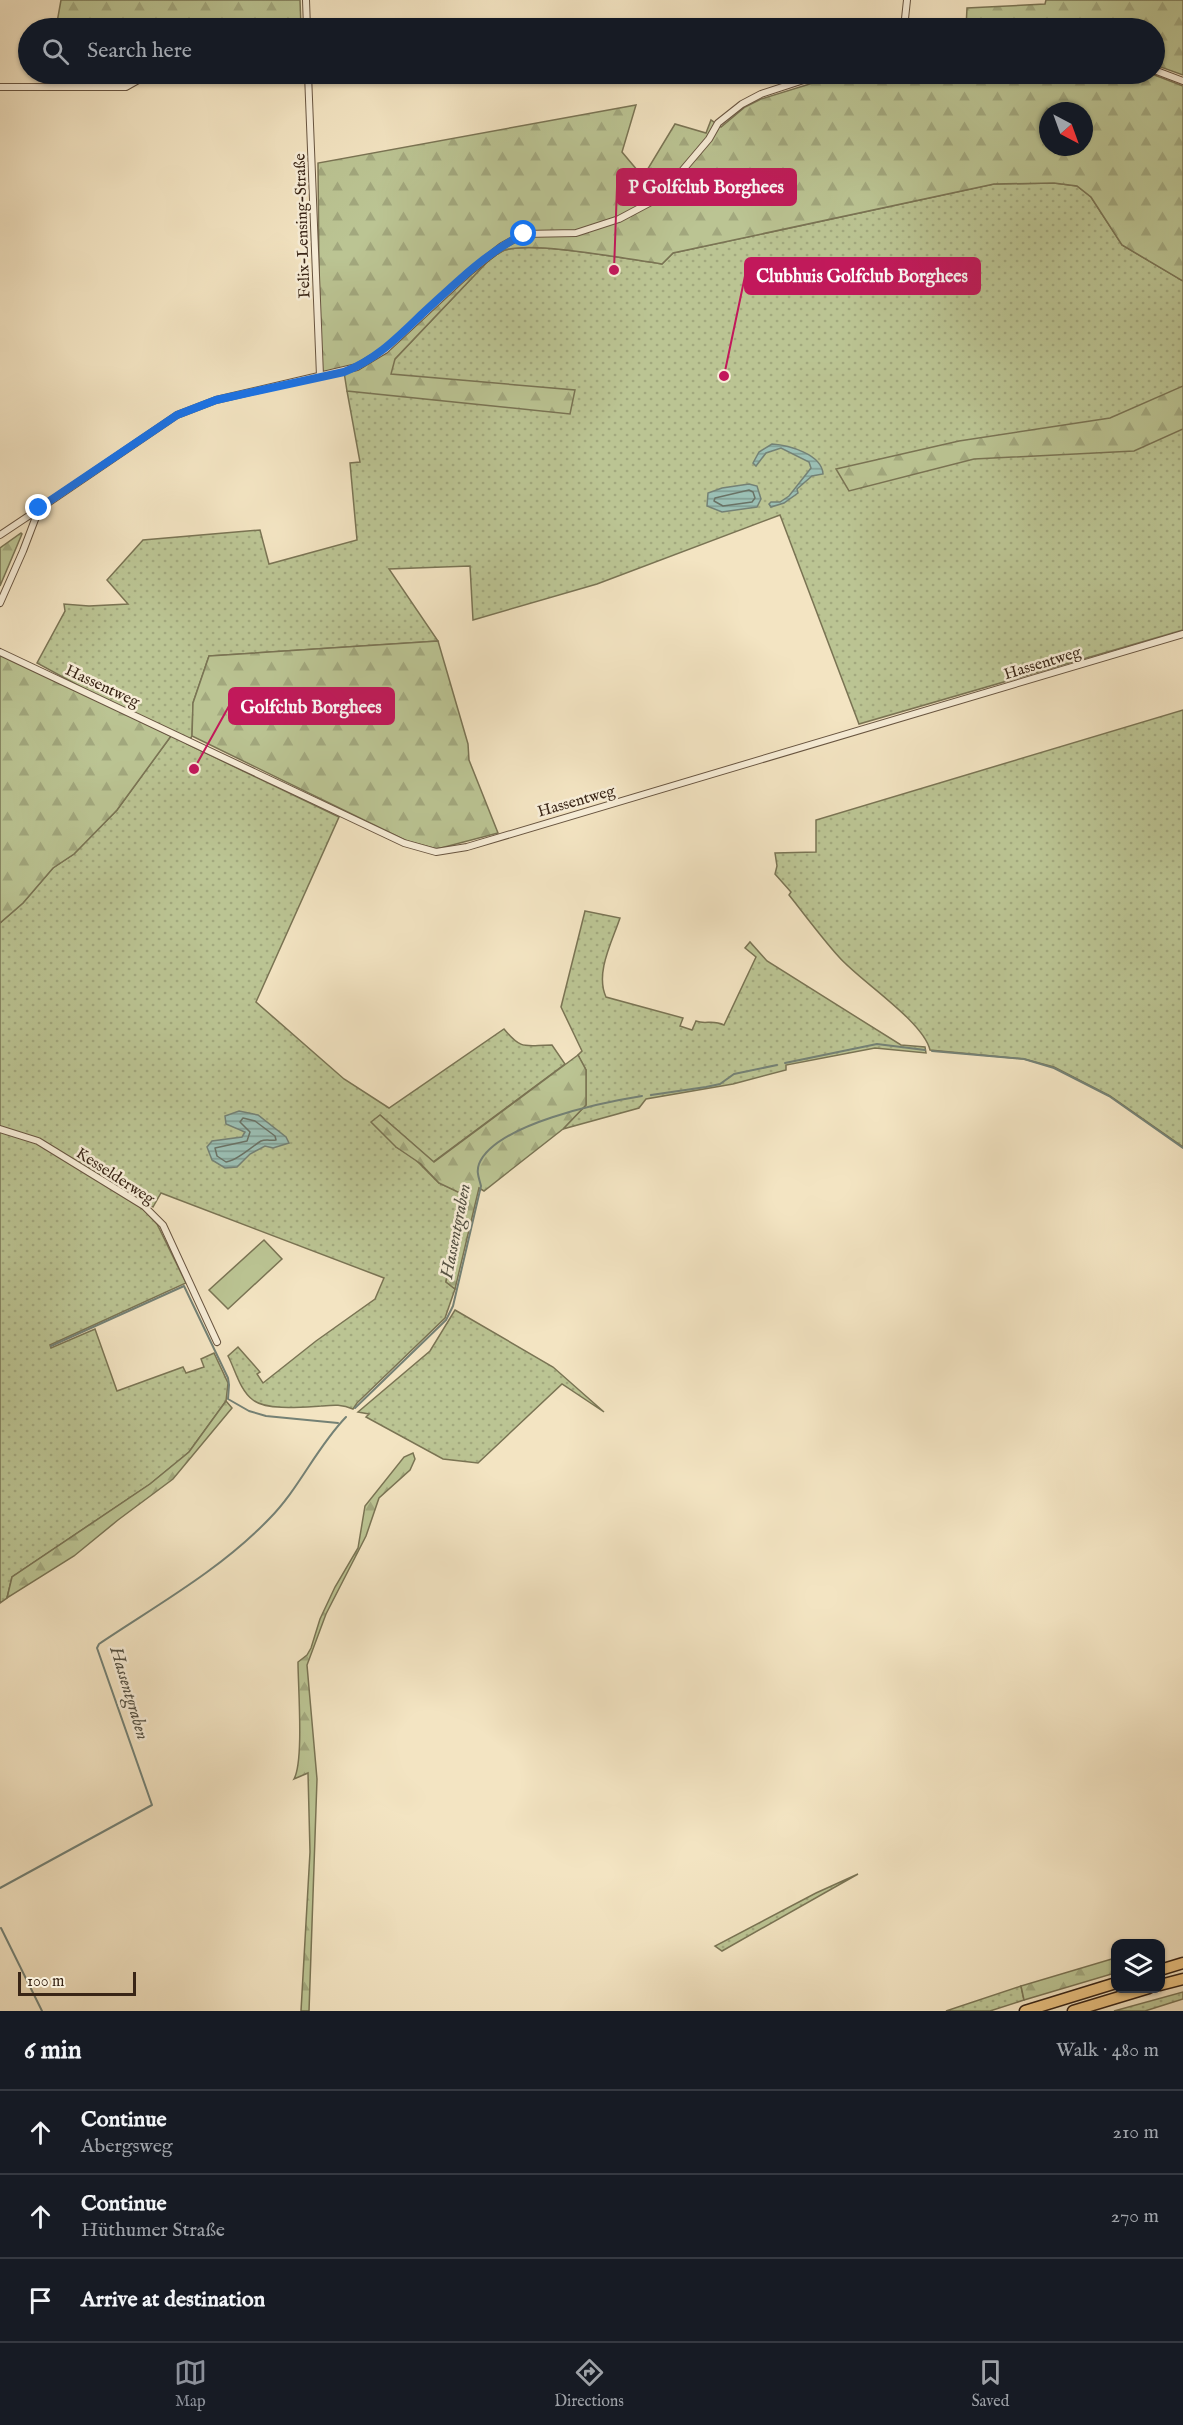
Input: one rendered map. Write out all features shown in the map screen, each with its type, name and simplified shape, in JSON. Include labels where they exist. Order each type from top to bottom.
[{"type":"highway","points":[[1165,1969],[1183,1963]]},
{"type":"highway","points":[[1165,1984],[1183,1979]]},
{"type":"highway","points":[[1024,2011],[1111,1985]]},
{"type":"highway","points":[[1072,2011],[1135,1993]]},
{"type":"street","points":[[306,0],[307,18]]},
{"type":"street","points":[[905,18],[907,0]]},
{"type":"street","points":[[1165,74],[1183,81]]},
{"type":"street","points":[[0,87],[126,87],[131,84]]},
{"type":"street","name":"Felix-Lensing-Straße","points":[[308,84],[320,376]]},
{"type":"street","points":[[0,536],[177,415],[216,400],[357,367],[385,350],[468,273],[513,239],[524,234],[576,233],[619,219],[651,202],[709,139],[718,123],[742,104],[761,94],[792,84]]},
{"type":"street","points":[[0,603],[39,508]]},
{"type":"street","name":"Hassentweg","points":[[0,652],[404,843],[436,852],[467,847],[1183,634]]},
{"type":"street","name":"Kesselderweg","points":[[0,1129],[38,1141],[144,1206],[163,1225],[217,1342]]},
{"type":"green space","points":[[61,0],[300,0],[301,18],[58,18]]},
{"type":"green space","points":[[1046,0],[1183,0],[1183,75],[1165,69],[1165,18],[966,18],[967,8],[1045,4]]},
{"type":"green space","points":[[1165,79],[1183,86],[1183,281],[1122,245],[1091,197],[1077,186],[1054,183],[994,184],[673,253],[662,264],[559,249],[505,250],[489,260],[395,359],[391,374],[575,390],[570,414],[347,391],[344,372],[320,376],[318,163],[636,105],[622,152],[643,177],[675,124],[706,133],[711,120],[721,127],[745,107],[761,99],[810,84],[1165,84]]},
{"type":"green space","points":[[47,84],[126,84],[126,87],[47,86]]},
{"type":"green space","points":[[1054,183],[1077,186],[1091,197],[1122,245],[1183,281],[1183,630],[859,724],[780,515],[597,584],[473,620],[470,566],[389,569],[438,641],[209,656],[193,703],[192,736],[187,744],[339,817],[256,1002],[344,1079],[389,1108],[504,1029],[520,1044],[552,1045],[565,1064],[433,1162],[380,1115],[396,1147],[412,1156],[439,1183],[462,1193],[446,1282],[455,1289],[445,1318],[353,1409],[337,1405],[286,1408],[259,1403],[248,1396],[228,1356],[238,1347],[260,1372],[257,1374],[263,1383],[316,1341],[375,1299],[384,1278],[161,1193],[153,1207],[117,1183],[112,1189],[142,1208],[157,1224],[186,1283],[50,1345],[51,1348],[95,1329],[117,1391],[183,1367],[186,1373],[204,1367],[201,1359],[214,1353],[228,1383],[226,1401],[189,1452],[150,1484],[12,1577],[7,1598],[0,1603],[0,923],[23,903],[53,868],[74,854],[117,810],[171,736],[37,663],[65,611],[64,604],[89,606],[128,604],[107,580],[143,540],[260,530],[269,564],[357,540],[350,463],[360,462],[347,391],[395,359],[489,260],[505,250],[559,249],[662,264],[673,253],[994,184]]},
{"type":"green space","points":[[1183,386],[1183,429],[1134,451],[974,459],[849,491],[836,469],[959,441],[1110,418]]},
{"type":"green space","points":[[22,534],[0,586],[0,548]]},
{"type":"green space","points":[[438,641],[468,744],[469,760],[498,833],[437,849],[407,841],[192,736],[193,703],[209,656]]},
{"type":"green space","points":[[0,654],[171,736],[117,810],[74,854],[53,868],[23,903],[0,923]]},
{"type":"green space","points":[[1183,710],[1183,1147],[1110,1096],[1054,1067],[1024,1059],[930,1050],[925,1039],[904,1014],[839,957],[775,874],[777,866],[775,853],[816,852],[816,820]]},
{"type":"green space","points":[[585,911],[620,918],[603,968],[603,988],[606,997],[683,1018],[680,1026],[692,1030],[696,1021],[716,1022],[724,1025],[756,957],[745,948],[750,942],[767,961],[901,1045],[925,1047],[926,1053],[875,1048],[786,1065],[786,1070],[733,1084],[646,1099],[639,1108],[563,1129],[586,1105],[586,1070],[578,1055],[582,1051],[561,1007]]},
{"type":"green space","points":[[578,1055],[586,1070],[586,1105],[563,1129],[484,1191],[479,1188],[455,1289],[446,1282],[462,1194],[439,1183],[421,1164],[396,1147],[371,1122],[380,1115],[434,1162]]},
{"type":"green space","points":[[264,1240],[282,1259],[228,1309],[209,1290]]},
{"type":"green space","points":[[455,1310],[553,1367],[604,1412],[562,1384],[478,1463],[443,1459],[366,1417],[369,1414],[358,1412],[430,1351]]},
{"type":"green space","points":[[226,1401],[232,1408],[173,1479],[74,1556],[7,1598],[12,1577],[150,1484],[189,1452]]},
{"type":"green space","points":[[413,1453],[415,1459],[410,1470],[379,1498],[366,1536],[326,1614],[307,1665],[317,1779],[309,2011],[301,2011],[310,1852],[308,1773],[294,1779],[300,1741],[298,1662],[307,1655],[311,1648],[320,1619],[335,1587],[358,1548],[365,1506],[404,1457]]},
{"type":"green space","points":[[858,1874],[722,1951],[715,1946],[816,1893]]},
{"type":"green space","points":[[1111,1959],[1111,1974],[1024,2000],[1021,1986]]},
{"type":"green space","points":[[1021,1986],[1024,2000],[990,2011],[946,2011]]},
{"type":"green space","points":[[1183,1992],[1183,1999],[1145,2011],[1114,2011]]},
{"type":"water","points":[[772,444],[787,446],[811,456],[821,467],[823,474],[812,476],[797,489],[798,493],[784,503],[771,507],[769,504],[771,502],[780,502],[789,496],[811,468],[809,462],[781,448],[766,453],[756,466],[753,463],[759,452]]},
{"type":"water","points":[[749,484],[757,486],[761,499],[757,507],[722,512],[707,506],[708,493],[722,488]]},
{"type":"water","points":[[239,1111],[258,1115],[286,1137],[289,1143],[273,1148],[265,1146],[250,1154],[237,1167],[225,1168],[212,1160],[207,1147],[212,1141],[242,1137],[245,1132],[226,1124],[225,1116]]},
{"type":"waterway","name":"Hassentgraben","points":[[785,1063],[877,1044],[925,1050]]},
{"type":"waterway","name":"Hassentgraben","points":[[932,1051],[1024,1059],[1054,1068],[1109,1096],[1183,1148]]},
{"type":"waterway","name":"Hassentgraben","points":[[651,1095],[720,1084],[734,1074],[777,1065]]},
{"type":"waterway","name":"Hassentgraben","points":[[355,1408],[446,1320],[453,1306],[481,1186],[478,1167],[489,1150],[506,1137],[552,1117],[642,1096]]},
{"type":"waterway","points":[[51,1346],[184,1286],[228,1378],[228,1399],[249,1411],[266,1416],[338,1423]]},
{"type":"waterway","name":"Hassentgraben","points":[[0,1888],[152,1805],[97,1648],[99,1644],[209,1571],[250,1537],[280,1507],[346,1417]]},
{"type":"waterway","name":"Hassentgraben","points":[[1,1928],[42,2011]]},
{"type":"place","name":"P Golfclub Borghees","points":[[614,270]]},
{"type":"place","name":"Clubhuis Golfclub Borghees","points":[[724,376]]},
{"type":"place","name":"Golfclub Borghees","points":[[194,769]]},
{"type":"route","points":[[39,508],[177,415],[216,400],[344,372],[357,367],[385,350],[468,273],[501,246],[524,234]]}]
